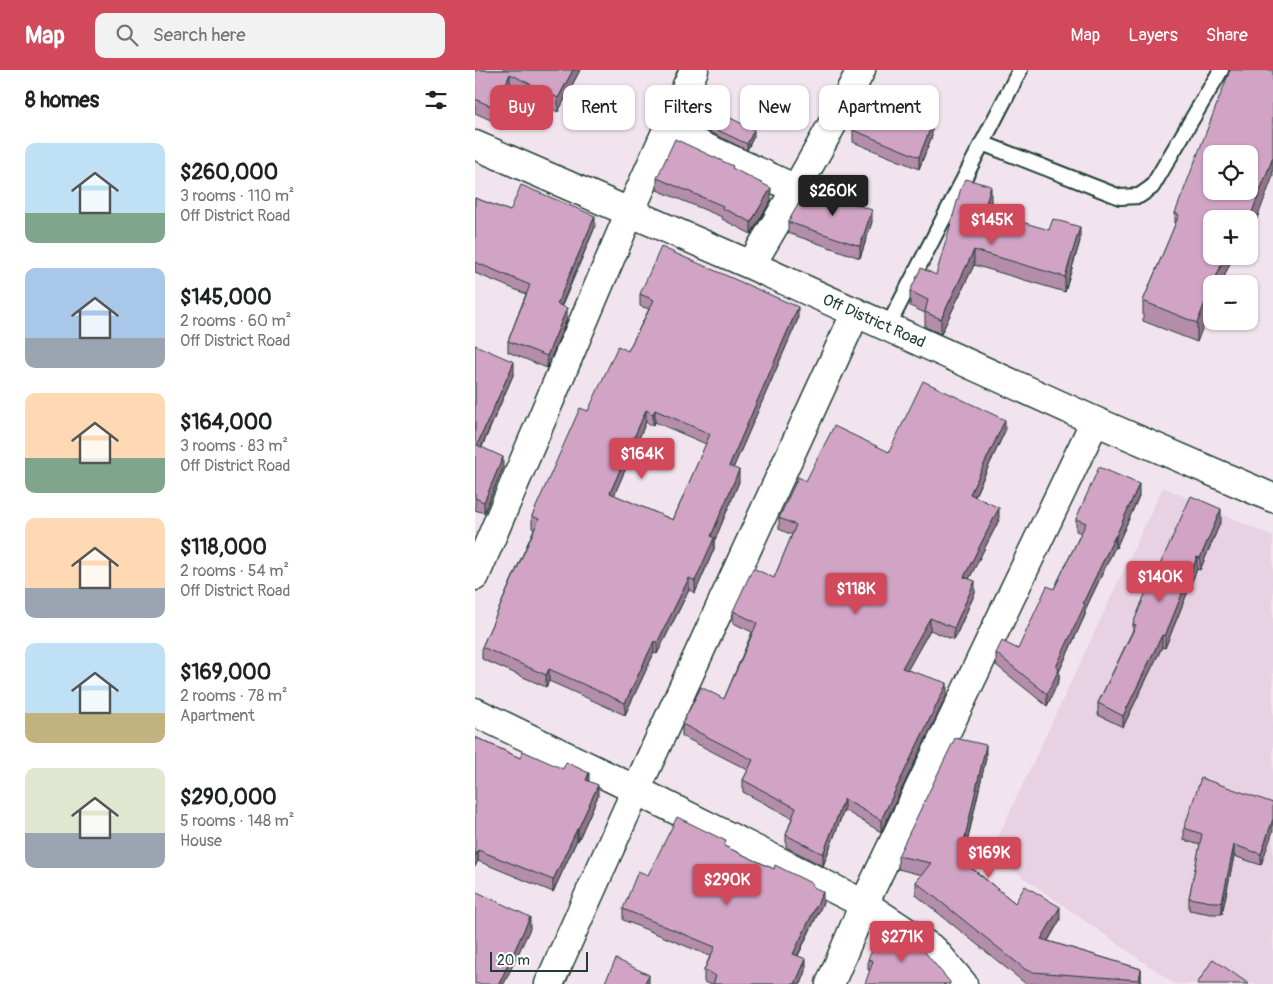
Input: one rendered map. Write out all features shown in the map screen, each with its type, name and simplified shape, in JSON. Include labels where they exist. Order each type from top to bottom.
[{"type":"street","points":[[687,85],[694,70]]},
{"type":"street","points":[[751,265],[843,106],[861,70]]},
{"type":"street","points":[[475,576],[630,212],[667,130],[796,189]]},
{"type":"street","name":"Off District Road","points":[[475,145],[751,265],[1095,421],[1273,498]]},
{"type":"street","points":[[549,984],[856,312]]},
{"type":"street","points":[[830,984],[865,904],[1095,421]]},
{"type":"street","points":[[475,712],[865,904],[934,950],[963,984]]},
{"type":"lane","points":[[888,326],[1020,70]]},
{"type":"lane","points":[[982,144],[1120,197],[1139,196],[1152,186],[1221,70]]},
{"type":"shaded area","points":[[1163,487],[1273,537],[1273,984],[1175,984],[990,854]]},
{"type":"building","points":[[475,70],[573,70],[565,85],[563,85],[558,98],[553,96],[553,85],[532,85],[510,74],[505,85],[490,85],[490,106],[475,99]]},
{"type":"building","points":[[1230,70],[1273,70],[1273,157],[1258,196],[1258,145],[1203,145],[1203,200],[1257,200],[1253,210],[1203,210],[1203,265],[1221,265],[1217,275],[1203,275],[1203,308],[1197,323],[1143,301],[1179,215],[1175,213]]},
{"type":"building","points":[[730,118],[740,123],[740,130],[754,130],[747,144],[718,130],[730,130]]},
{"type":"building","points":[[853,130],[930,130],[919,157]]},
{"type":"building","points":[[675,139],[733,166],[732,168],[771,188],[751,222],[722,208],[723,206],[657,178]]},
{"type":"building","points":[[966,179],[991,186],[984,211],[1049,230],[1053,219],[1080,227],[1065,277],[974,250],[941,319],[925,312],[928,300],[910,291],[921,268],[936,275],[961,188]]},
{"type":"building","points":[[521,185],[595,216],[557,304],[567,308],[547,356],[508,341],[530,285],[475,262],[475,198],[510,211]]},
{"type":"building","points":[[811,189],[872,210],[860,246],[788,222],[799,203],[805,205]]},
{"type":"building","points":[[661,247],[798,307],[729,466],[739,470],[711,536],[714,538],[695,581],[689,578],[657,643],[654,641],[625,703],[549,669],[546,675],[482,647],[539,519],[532,516],[580,408],[588,411],[618,346],[628,351],[654,300],[640,294]],"holes":[[[646,410],[653,414],[655,410],[710,434],[673,520],[610,493]]]},
{"type":"building","points":[[475,345],[514,362],[477,445],[503,457],[484,502],[475,498]]},
{"type":"building","points":[[923,381],[1005,420],[970,494],[999,508],[964,577],[975,581],[954,628],[930,618],[902,668],[947,683],[881,820],[844,799],[823,854],[786,835],[796,808],[743,780],[753,760],[682,724],[701,687],[724,699],[757,623],[733,611],[753,568],[774,578],[796,525],[779,518],[798,477],[806,481],[834,426],[889,452]]},
{"type":"building","points":[[1099,467],[1139,484],[1083,603],[1085,604],[1056,667],[1059,669],[1047,694],[996,653],[1002,641],[1018,649],[1047,586],[1054,589],[1086,523],[1076,519]]},
{"type":"building","points":[[1191,496],[1221,509],[1200,558],[1197,557],[1165,636],[1162,635],[1123,716],[1098,703],[1136,625],[1133,624],[1152,577],[1154,578]]},
{"type":"building","points":[[475,737],[520,758],[523,751],[563,769],[566,762],[589,773],[586,780],[598,785],[553,880],[478,850],[475,856]]},
{"type":"building","points":[[955,738],[986,745],[960,859],[1015,903],[1025,886],[1060,907],[1041,939],[1141,969],[1139,980],[1026,970],[916,882],[931,863],[898,856]]},
{"type":"building","points":[[1201,778],[1273,803],[1273,819],[1261,854],[1234,845],[1222,902],[1189,898],[1202,834],[1184,828]]},
{"type":"building","points":[[677,817],[726,841],[724,846],[774,869],[775,865],[813,884],[812,886],[823,892],[793,954],[806,959],[795,984],[713,984],[716,976],[704,970],[715,947],[623,909],[638,871],[648,875]]},
{"type":"building","points":[[475,891],[530,917],[499,984],[475,984]]},
{"type":"building","points":[[885,925],[924,951],[950,984],[865,984],[873,961],[868,959]]},
{"type":"building","points":[[616,959],[649,975],[644,984],[604,984]]},
{"type":"building","points":[[1213,959],[1249,984],[1197,984]]}]
